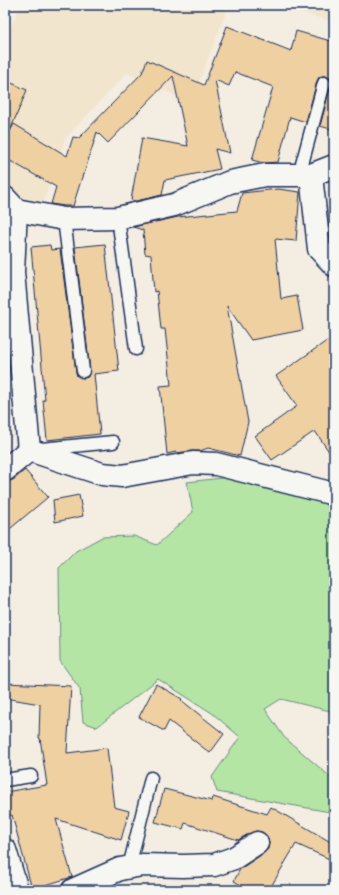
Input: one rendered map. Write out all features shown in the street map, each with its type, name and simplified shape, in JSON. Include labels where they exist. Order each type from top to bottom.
[{"type":"street","points":[[29,450],[13,272],[11,204],[64,219],[118,218],[174,205],[230,182],[265,175],[305,175],[334,166]]},
{"type":"street","points":[[305,175],[319,249],[334,265]]},
{"type":"street","points":[[5,470],[29,450]]},
{"type":"street","points":[[29,450],[102,474],[122,476],[193,463],[216,464],[334,494]]},
{"type":"street","points":[[73,890],[120,869],[129,867],[142,865],[214,865],[234,858],[257,843]]},
{"type":"street","points":[[5,850],[17,890]]},
{"type":"lane","points":[[305,175],[324,83]]},
{"type":"lane","points":[[118,218],[136,349]]},
{"type":"lane","points":[[64,219],[83,371]]},
{"type":"lane","points":[[29,450],[113,442]]},
{"type":"lane","points":[[5,780],[31,776]]},
{"type":"lane","points":[[129,867],[151,778]]},
{"type":"shaded area","points":[[21,5],[229,5],[191,103],[127,73],[65,139],[43,204],[24,202],[5,186],[5,37]]},
{"type":"shaded area","points":[[258,5],[334,5],[334,22],[306,14]]},
{"type":"green space","points":[[230,477],[320,501],[334,511],[334,615],[330,627],[334,629],[334,712],[281,699],[265,709],[284,737],[334,780],[334,814],[330,812],[217,792],[212,777],[240,737],[212,713],[158,679],[97,727],[83,722],[80,689],[60,661],[59,568],[76,551],[102,537],[134,536],[157,545],[193,512],[187,482]]},
{"type":"building","points":[[227,26],[291,51],[296,31],[334,42],[334,130],[320,126],[331,85],[330,78],[322,76],[319,77],[317,81],[306,122],[290,117],[278,162],[263,163],[252,160],[273,87],[235,72],[229,86],[215,80],[230,153],[215,149],[220,169],[165,180],[162,195],[136,201],[131,200],[142,138],[188,146],[173,76],[108,143],[97,132],[73,206],[51,204],[56,187],[5,158],[5,80],[27,90],[9,133],[14,124],[67,156],[73,137],[79,138],[142,73],[147,60],[204,85]]},
{"type":"building","points":[[278,189],[300,192],[296,241],[275,239],[281,299],[297,296],[303,330],[251,340],[227,306],[248,422],[240,456],[208,448],[200,451],[167,454],[160,386],[171,385],[165,329],[161,329],[157,291],[154,292],[151,255],[145,254],[143,230],[133,227],[178,217],[237,211],[242,193]]},
{"type":"building","points":[[105,244],[119,371],[94,374],[100,434],[47,440],[43,400],[45,400],[31,247],[50,245],[51,250],[60,249],[76,372],[77,376],[84,378],[88,377],[90,370],[75,247]]},
{"type":"building","points":[[334,336],[334,459],[315,431],[272,460],[255,436],[297,406],[276,376]]},
{"type":"building","points":[[25,470],[48,497],[5,533],[5,482],[13,480]]},
{"type":"building","points":[[79,495],[83,516],[55,522],[53,500]]},
{"type":"building","points":[[5,683],[71,686],[67,753],[107,748],[114,807],[129,811],[121,840],[56,819],[72,877],[32,889],[12,815],[5,816],[5,792],[47,785],[39,738],[40,704],[5,698]]},
{"type":"building","points":[[156,684],[182,699],[181,700],[224,734],[210,753],[169,721],[164,731],[139,717]]},
{"type":"building","points":[[164,789],[212,801],[213,797],[267,814],[271,807],[334,844],[334,861],[296,844],[269,890],[249,890],[234,881],[240,869],[268,849],[269,842],[267,836],[262,832],[256,831],[238,840],[185,823],[183,829],[155,822]]}]
